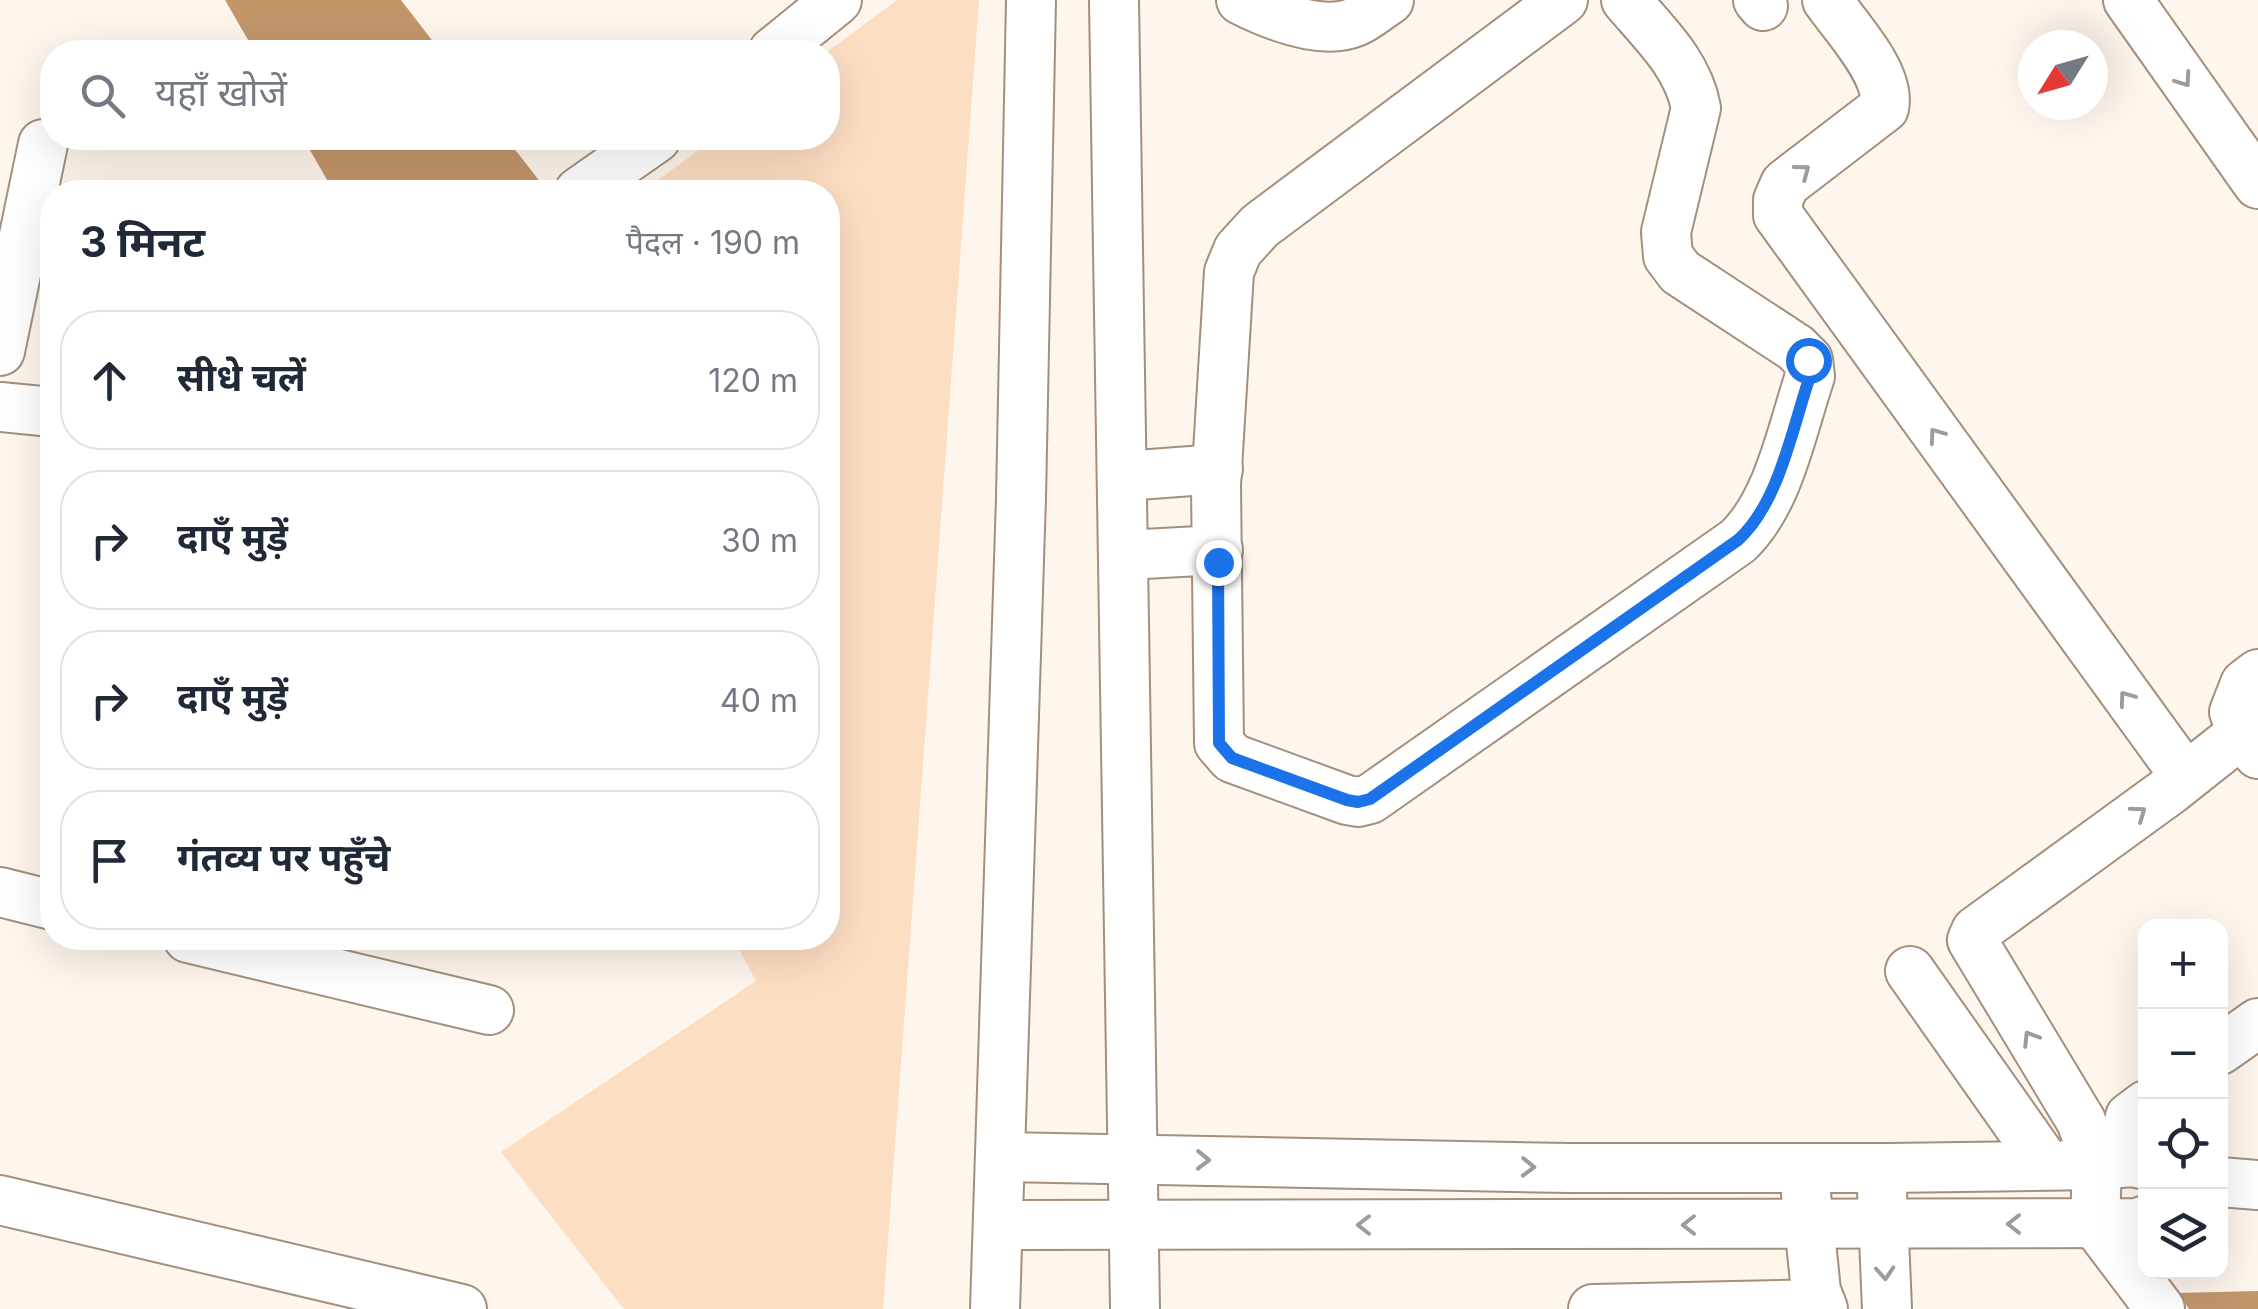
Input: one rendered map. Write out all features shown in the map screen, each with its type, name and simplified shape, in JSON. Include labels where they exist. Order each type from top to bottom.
[{"type":"street","points":[[788,40],[837,0]]},
{"type":"street","points":[[994,1309],[1021,498],[1032,0]]},
{"type":"street","points":[[1114,0],[1126,555],[1135,1309]]},
{"type":"street","points":[[1241,0],[1273,16],[1306,12],[1341,26],[1357,22],[1389,0]]},
{"type":"street","points":[[1563,0],[1260,226],[1238,250],[1229,272],[1218,470],[1219,743],[1232,758],[1358,802],[1370,799],[1738,540],[1754,526],[1768,503],[1810,376],[1808,360],[1796,348],[1680,272],[1668,256],[1666,232],[1696,108],[1693,88],[1681,66],[1626,0]]},
{"type":"street","points":[[1827,0],[1882,78],[1887,96],[1884,108],[1785,184],[1778,200],[1778,215],[2185,776]]},
{"type":"street","points":[[2128,0],[2258,184]]},
{"type":"street","points":[[41,180],[43,150]]},
{"type":"street","points":[[596,180],[639,150]]},
{"type":"street","points":[[0,351],[38,245],[40,205]]},
{"type":"street","points":[[0,407],[40,411]]},
{"type":"street","points":[[1124,476],[1218,470]]},
{"type":"street","points":[[1126,555],[1218,550]]},
{"type":"street","points":[[2120,1164],[2081,1121],[1972,940],[1976,931],[2185,776],[2250,743],[2234,712],[2245,684],[2258,674]]},
{"type":"street","points":[[0,892],[40,902]]},
{"type":"street","points":[[238,950],[488,1010]]},
{"type":"street","points":[[1910,971],[2046,1164]]},
{"type":"street","points":[[2228,1044],[2258,1023]]},
{"type":"street","points":[[2095,1223],[2120,1164],[2130,1117],[2138,1111]]},
{"type":"street","points":[[1000,1157],[1570,1168],[2120,1164]]},
{"type":"street","points":[[1593,1309],[1822,1307],[1816,1290],[1804,1168]]},
{"type":"street","points":[[1882,1168],[1887,1309]]},
{"type":"street","points":[[0,1200],[462,1309]]},
{"type":"street","points":[[2095,1223],[2160,1309]]},
{"type":"street","points":[[999,1226],[2138,1223]]},
{"type":"shaded area","points":[[225,0],[401,0],[432,40],[248,40]]},
{"type":"shaded area","points":[[897,0],[979,0],[883,1309],[624,1309],[501,1152],[756,981],[739,950],[840,950],[840,180],[658,180],[699,150],[840,150],[840,42]]},
{"type":"shaded area","points":[[310,150],[515,150],[539,180],[327,180]]},
{"type":"shaded area","points":[[2258,1291],[2258,1309],[2189,1309],[2178,1293]]},
{"type":"route","points":[[1218,562],[1219,743],[1223,752],[1347,800],[1370,799],[1754,526],[1768,503],[1810,376],[1808,360]]}]
